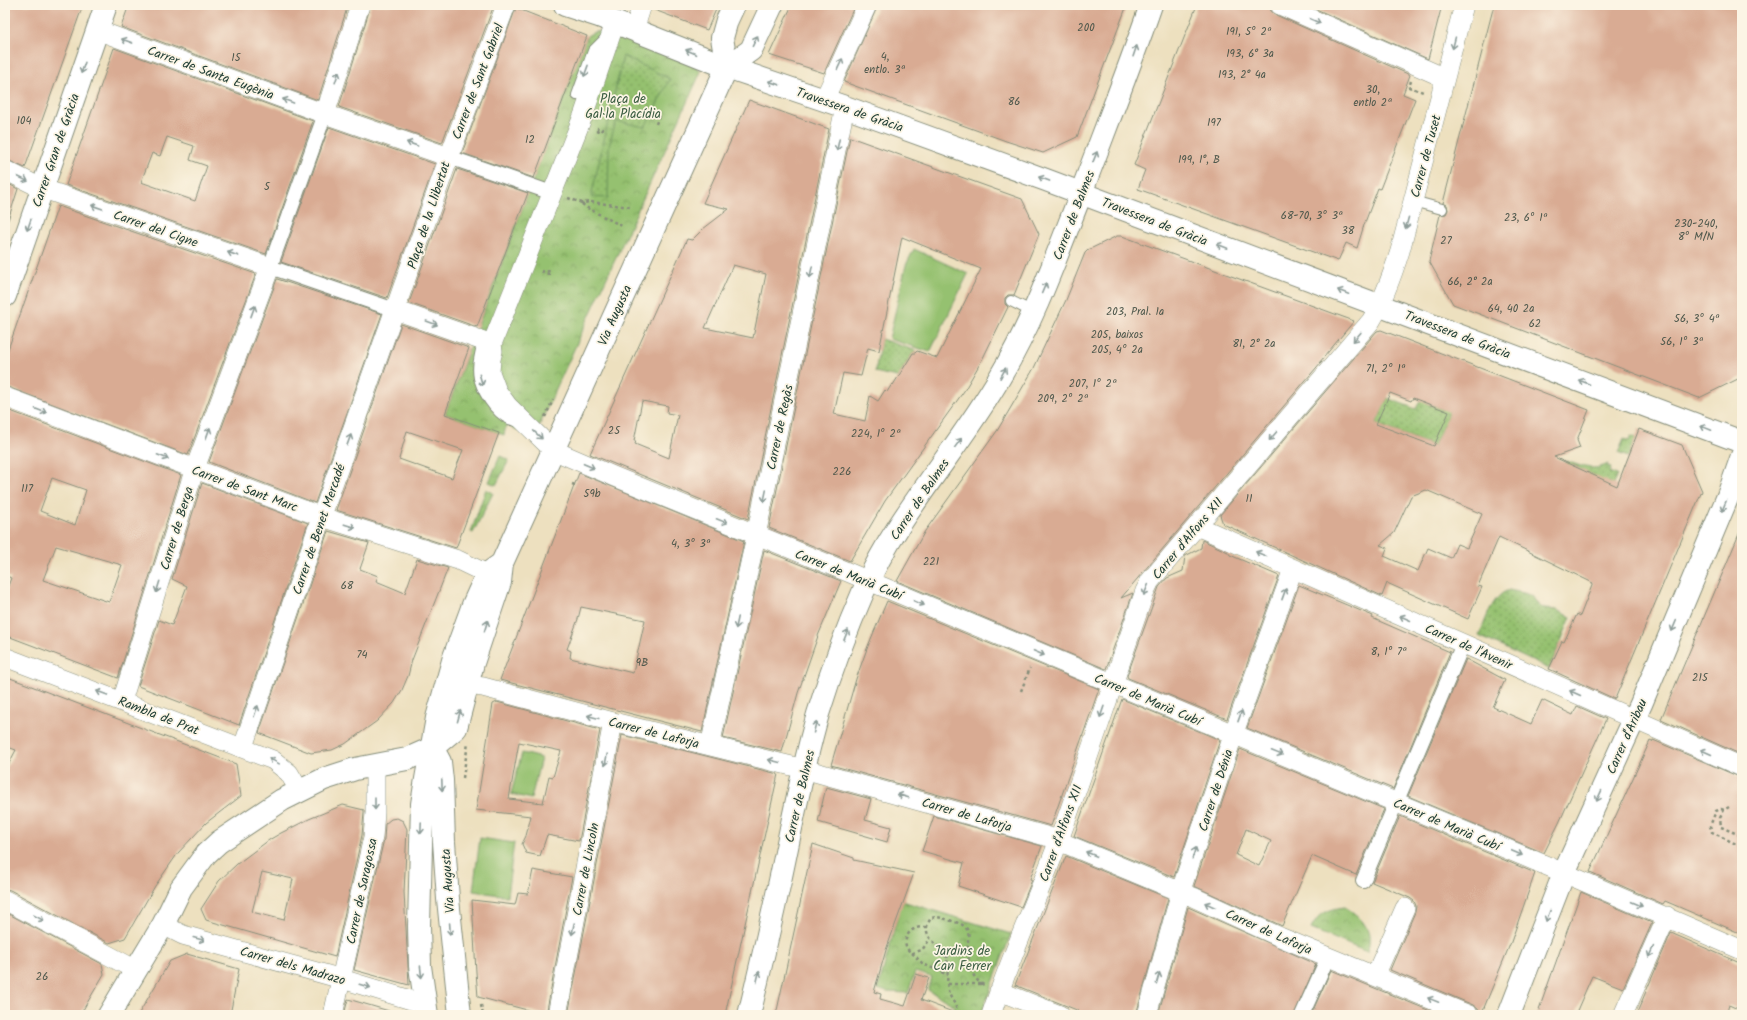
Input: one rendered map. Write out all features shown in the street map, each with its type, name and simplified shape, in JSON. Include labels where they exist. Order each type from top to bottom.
[{"type":"main road","name":"Carrer Gran de Gràcia","points":[[5,296],[106,5]]},
{"type":"main road","name":"Travessera de Gràcia","points":[[565,5],[727,67],[845,107],[1081,193],[1742,442]]},
{"type":"main road","points":[[734,5],[727,20],[722,38],[727,67],[751,50],[772,5]]},
{"type":"main road","name":"Carrer de Balmes","points":[[750,1015],[804,769],[818,716],[831,675],[868,581],[898,528],[923,490],[973,421],[1000,378],[1033,312],[1058,255],[1151,5]]},
{"type":"main road","name":"Via Augusta","points":[[425,1009],[420,966],[419,874],[422,804],[437,718],[454,656],[473,605],[494,569],[553,450],[727,67]]},
{"type":"main road","name":"Carrer d'Aribau","points":[[1509,1015],[1564,873],[1635,720],[1728,496],[1742,456]]},
{"type":"main road","name":"Via Augusta","points":[[432,748],[456,728],[500,582],[494,569]]},
{"type":"main road","points":[[109,1015],[163,925],[181,888],[206,854],[219,842],[263,811],[299,790],[324,779],[355,769],[407,760],[432,748]]},
{"type":"main road","name":"Via Augusta","points":[[432,748],[440,762],[442,780],[448,892],[460,1015]]},
{"type":"main road","points":[[425,1009],[460,1015]]},
{"type":"street","points":[[360,5],[325,114],[270,267],[395,310],[493,351],[490,366],[492,379],[502,398],[522,421],[553,450]]},
{"type":"street","name":"Carrer de Sant Gabriel","points":[[449,156],[506,5]]},
{"type":"street","points":[[486,347],[552,193],[583,116],[612,22],[642,5]]},
{"type":"street","points":[[824,100],[867,5]]},
{"type":"street","points":[[1280,5],[1446,78]]},
{"type":"street","name":"Carrer de Tuset","points":[[1380,305],[1389,285],[1413,201],[1464,5]]},
{"type":"street","name":"Carrer de Santa Eugènia","points":[[98,30],[325,114]]},
{"type":"street","name":"Carrer de Regàs","points":[[710,746],[756,535],[845,107]]},
{"type":"street","name":"Plaça de la Llibertat","points":[[325,114],[449,156],[395,310]]},
{"type":"street","points":[[449,156],[552,193]]},
{"type":"street","name":"Carrer del Cigne","points":[[5,170],[42,188],[270,267]]},
{"type":"street","name":"Carrer de Berga","points":[[122,701],[194,469],[270,267]]},
{"type":"street","name":"Carrer d'Alfons XII","points":[[991,1015],[993,988],[1058,841],[1147,586],[1371,321],[1380,305]]},
{"type":"street","name":"Carrer de Benet Mercadé","points":[[243,747],[395,310]]},
{"type":"street","name":"Carrer de Sant Marc","points":[[5,397],[322,517],[458,560],[494,569]]},
{"type":"street","name":"Carrer de Marià Cubí","points":[[553,450],[619,473],[693,503],[756,535],[1667,916],[1742,950]]},
{"type":"street","name":"Carrer de l'Avenir","points":[[1197,526],[1742,767]]},
{"type":"street","name":"Carrer de Dénia","points":[[1147,1015],[1181,893],[1233,735],[1293,569]]},
{"type":"street","points":[[1363,881],[1463,644]]},
{"type":"street","name":"Rambla de Prat","points":[[5,658],[243,747],[277,762],[289,773],[299,790]]},
{"type":"street","name":"Carrer de Laforja","points":[[444,694],[468,685],[483,687],[613,722],[804,769],[1058,841],[1328,958],[1469,1015]]},
{"type":"street","name":"Carrer de Lincoln","points":[[556,1015],[613,722]]},
{"type":"street","name":"Carrer de Saragossa","points":[[333,1015],[374,837],[375,765]]},
{"type":"street","points":[[5,900],[136,970]]},
{"type":"street","points":[[1375,976],[1405,908]]},
{"type":"street","points":[[1624,1015],[1667,916]]},
{"type":"street","name":"Carrer dels Madrazo","points":[[163,925],[184,935],[342,979],[425,1009]]},
{"type":"street","points":[[1302,1015],[1328,958]]},
{"type":"street","points":[[993,988],[1060,1015]]},
{"type":"lane","points":[[577,95],[593,51],[612,22]]},
{"type":"lane","points":[[1413,201],[1442,209]]},
{"type":"lane","points":[[1011,301],[1033,312]]},
{"type":"path","points":[[1409,87],[1423,92]]},
{"type":"path","points":[[656,124],[660,113]]},
{"type":"path","points":[[552,193],[582,203],[591,202],[630,207]]},
{"type":"path","points":[[582,203],[588,209],[622,226]]},
{"type":"path","points":[[1020,691],[1033,661]]},
{"type":"path","points":[[462,781],[468,737]]},
{"type":"path","points":[[1729,807],[1724,810],[1721,809],[1716,811],[1710,826],[1712,832],[1742,846]]},
{"type":"path","points":[[1724,810],[1720,818],[1721,827],[1742,836]]},
{"type":"path","points":[[957,1015],[957,1007],[950,994],[948,984],[946,957],[930,939],[926,927],[931,918],[936,916],[960,923],[966,928],[968,933],[972,974],[982,984]]},
{"type":"path","points":[[926,927],[913,930],[905,940],[905,946],[917,960],[948,975]]},
{"type":"path","points":[[912,954],[922,950],[930,939]]},
{"type":"path","points":[[946,957],[969,950]]},
{"type":"path","points":[[948,984],[982,984],[993,988]]},
{"type":"path","points":[[481,1005],[483,1015]]},
{"type":"green space","name":"Plaça de Gal·la Placídia","points":[[604,30],[697,67],[700,74],[534,437],[506,425],[504,435],[445,414],[587,36]]},
{"type":"green space","points":[[623,56],[670,79],[645,127],[616,121],[609,146],[608,198],[591,197]]},
{"type":"green space","points":[[914,249],[968,274],[930,352],[889,339],[906,265]]},
{"type":"green space","points":[[881,339],[917,351],[913,353],[900,374],[901,378],[875,372]]},
{"type":"green space","points":[[1422,397],[1428,404],[1442,409],[1444,405],[1451,408],[1434,446],[1376,424],[1387,398],[1416,409]]},
{"type":"green space","points":[[1631,436],[1636,438],[1628,457],[1618,453],[1624,439],[1629,441]]},
{"type":"green space","points":[[500,456],[509,460],[496,485],[489,482]]},
{"type":"green space","points":[[1566,461],[1592,468],[1597,468],[1608,464],[1607,467],[1611,468],[1609,472],[1617,475],[1612,487],[1573,465],[1572,466],[1565,463]]},
{"type":"green space","points":[[486,489],[493,493],[473,533],[471,532]]},
{"type":"green space","points":[[1509,590],[1532,596],[1539,606],[1545,609],[1557,610],[1571,617],[1549,669],[1479,636],[1493,603],[1503,593]]},
{"type":"green space","points":[[522,753],[541,758],[531,799],[511,794]]},
{"type":"green space","points":[[480,838],[514,843],[507,896],[473,891]]},
{"type":"green space","name":"Jardins de Can Ferrer","points":[[902,901],[1011,934],[981,1015],[953,1015],[955,1006],[928,990],[932,977],[915,972],[908,993],[887,992],[878,989]]},
{"type":"green space","points":[[1345,907],[1362,920],[1368,932],[1369,945],[1367,952],[1311,929],[1317,919],[1325,913],[1334,909]]},
{"type":"building","points":[[5,5],[83,5],[25,168],[5,159]]},
{"type":"building","points":[[129,5],[348,5],[318,100],[121,27]]},
{"type":"building","points":[[371,5],[494,5],[442,143],[339,107]]},
{"type":"building","points":[[653,5],[718,5],[707,30],[652,9]]},
{"type":"building","points":[[792,5],[855,5],[824,73],[769,55]]},
{"type":"building","points":[[878,5],[1127,5],[1077,137],[1043,153],[844,82]]},
{"type":"building","points":[[1197,5],[1269,5],[1271,11],[1276,15],[1410,75],[1403,94],[1415,99],[1380,189],[1378,188],[1357,248],[1346,243],[1338,261],[1138,189],[1145,170],[1134,165]]},
{"type":"building","points":[[1307,5],[1442,5],[1428,59]]},
{"type":"building","points":[[1494,5],[1742,5],[1742,377],[1699,398],[1453,304],[1429,261],[1440,215],[1446,214],[1448,210],[1447,205],[1443,203]]},
{"type":"building","points":[[516,8],[587,36],[534,178],[462,153]]},
{"type":"building","points":[[114,48],[313,121],[266,254],[66,185]],"holes":[[[167,137],[194,146],[190,160],[207,166],[195,201],[141,182],[152,153],[160,156]]]},
{"type":"building","points":[[749,100],[829,129],[748,519],[590,454],[687,239],[692,240],[703,229],[729,209],[703,203]],"holes":[[[733,265],[766,274],[753,338],[705,328]],[[642,401],[668,406],[667,413],[678,415],[669,458],[635,444],[636,441],[634,441]]]},
{"type":"building","points":[[329,127],[435,164],[387,298],[281,262]]},
{"type":"building","points":[[850,137],[1022,199],[1039,234],[1014,295],[1008,295],[1005,298],[1005,304],[1008,307],[982,360],[964,391],[885,501],[850,561],[769,528]],"holes":[[[902,237],[981,269],[937,358],[917,351],[913,353],[887,392],[885,390],[878,401],[870,396],[865,421],[834,414],[843,373],[861,376],[868,348],[879,351]]]},
{"type":"building","points":[[457,169],[528,193],[477,327],[409,303]]},
{"type":"building","points":[[5,182],[18,189],[8,220],[5,220]]},
{"type":"building","points":[[58,206],[256,274],[188,455],[5,386],[5,358]]},
{"type":"building","points":[[1117,236],[1122,236],[1354,321],[1319,363],[1322,361],[1121,598],[1133,593],[1106,669],[897,581],[925,531],[997,431],[1034,368],[1066,300],[1085,253],[1088,250]]},
{"type":"building","points":[[277,279],[382,314],[315,503],[209,462]]},
{"type":"building","points":[[401,324],[469,348],[445,414],[499,433],[456,548],[336,510]],"holes":[[[407,431],[463,450],[452,478],[399,459]]]},
{"type":"building","points":[[1381,330],[1589,410],[1577,440],[1580,448],[1554,457],[1617,486],[1639,429],[1682,445],[1702,491],[1615,699],[1549,669],[1577,614],[1580,616],[1593,583],[1499,537],[1478,586],[1482,587],[1468,619],[1387,583],[1382,596],[1223,524],[1220,515],[1377,331]],"holes":[[[1390,393],[1411,401],[1413,398],[1449,412],[1434,446],[1376,424]],[[1426,490],[1482,514],[1467,548],[1457,544],[1451,558],[1428,548],[1418,571],[1384,556],[1387,548],[1380,545],[1394,533],[1411,496]]]},
{"type":"building","points":[[5,409],[181,475],[118,678],[5,635],[5,594],[11,578],[5,575]],"holes":[[[52,478],[86,490],[75,525],[40,511]],[[56,546],[122,565],[109,602],[43,580]]]},
{"type":"building","points":[[579,473],[744,541],[702,732],[500,680]],"holes":[[[581,607],[645,620],[633,673],[570,658],[571,651],[567,649]]]},
{"type":"building","points":[[202,483],[308,523],[239,725],[138,686],[159,620],[172,625],[187,586],[172,579]]},
{"type":"building","points":[[1742,527],[1742,755],[1661,719]]},
{"type":"building","points":[[328,531],[369,543],[360,569],[378,576],[376,581],[405,593],[417,559],[448,568],[412,660],[408,676],[394,703],[377,721],[345,744],[332,750],[311,753],[259,733]]},
{"type":"building","points":[[1202,540],[1228,552],[1230,555],[1279,576],[1227,719],[1128,678],[1127,676],[1159,587],[1167,578],[1183,571],[1185,556],[1201,548]]},
{"type":"building","points":[[764,550],[841,581],[818,636],[798,693],[782,752],[723,738]]},
{"type":"building","points":[[1299,585],[1373,616],[1372,618],[1450,652],[1393,789],[1247,728]]},
{"type":"building","points":[[887,601],[1099,689],[1051,826],[831,765],[856,679]]},
{"type":"building","points":[[1466,659],[1505,680],[1493,707],[1531,724],[1542,700],[1573,715],[1577,706],[1606,719],[1544,853],[1408,796]]},
{"type":"building","points":[[5,676],[236,764],[241,796],[206,823],[178,853],[155,886],[125,938],[109,943],[10,890],[5,889],[5,771],[16,750],[5,746]]},
{"type":"building","points":[[1122,699],[1220,740],[1174,877],[1074,836]]},
{"type":"building","points":[[497,702],[600,730],[579,841],[547,835],[540,856],[526,853],[522,844],[526,836],[531,816],[476,810],[493,704]],"holes":[[[519,742],[561,751],[553,777],[549,776],[543,803],[509,799]]]},
{"type":"building","points":[[622,735],[778,774],[725,1015],[568,1015]]},
{"type":"building","points":[[1653,740],[1742,778],[1742,934],[1665,901],[1663,904],[1590,872],[1650,741],[1652,742]]},
{"type":"building","points":[[1240,749],[1384,809],[1356,875],[1312,856],[1282,926],[1194,886]],"holes":[[[1246,829],[1271,841],[1259,866],[1236,855]]]},
{"type":"building","points":[[826,787],[871,799],[865,820],[891,827],[887,842],[818,822]]},
{"type":"building","points":[[343,805],[364,810],[362,835],[335,957],[206,920],[201,909],[219,881],[237,864],[269,840],[309,819]],"holes":[[[262,872],[293,879],[284,920],[252,912]]]},
{"type":"building","points":[[934,816],[1042,846],[1030,879],[1032,880],[1021,907],[958,886],[964,863],[922,851]]},
{"type":"building","points":[[1400,816],[1535,873],[1511,942],[1481,1015],[1478,1009],[1473,1005],[1390,970],[1415,912],[1416,906],[1414,901],[1410,898],[1372,882]]},
{"type":"building","points":[[397,818],[403,821],[407,829],[404,892],[409,985],[354,970],[384,839],[385,824],[391,819]]},
{"type":"building","points":[[813,844],[854,858],[854,860],[914,873],[886,950],[874,992],[881,994],[880,999],[905,1006],[916,974],[929,978],[921,1000],[958,1014],[957,1015],[776,1015]]},
{"type":"building","points":[[1066,856],[1168,898],[1136,1015],[1089,1015],[1015,985]]},
{"type":"building","points":[[533,870],[572,877],[546,1015],[478,997],[472,900],[515,905],[518,893],[528,894]]},
{"type":"building","points":[[1581,892],[1652,923],[1623,988],[1592,976],[1575,1015],[1537,1015]]},
{"type":"building","points":[[1188,907],[1316,964],[1294,1015],[1158,1015]]},
{"type":"building","points":[[5,912],[102,964],[104,974],[80,1015],[5,1015]]},
{"type":"building","points":[[1671,933],[1742,964],[1742,1011],[1729,1005],[1726,1015],[1636,1015]]},
{"type":"building","points":[[187,954],[239,969],[230,1015],[138,1015],[170,961]]},
{"type":"building","points":[[1331,970],[1440,1015],[1311,1015]]},
{"type":"building","points":[[348,999],[389,1011],[389,1015],[344,1015]]}]
